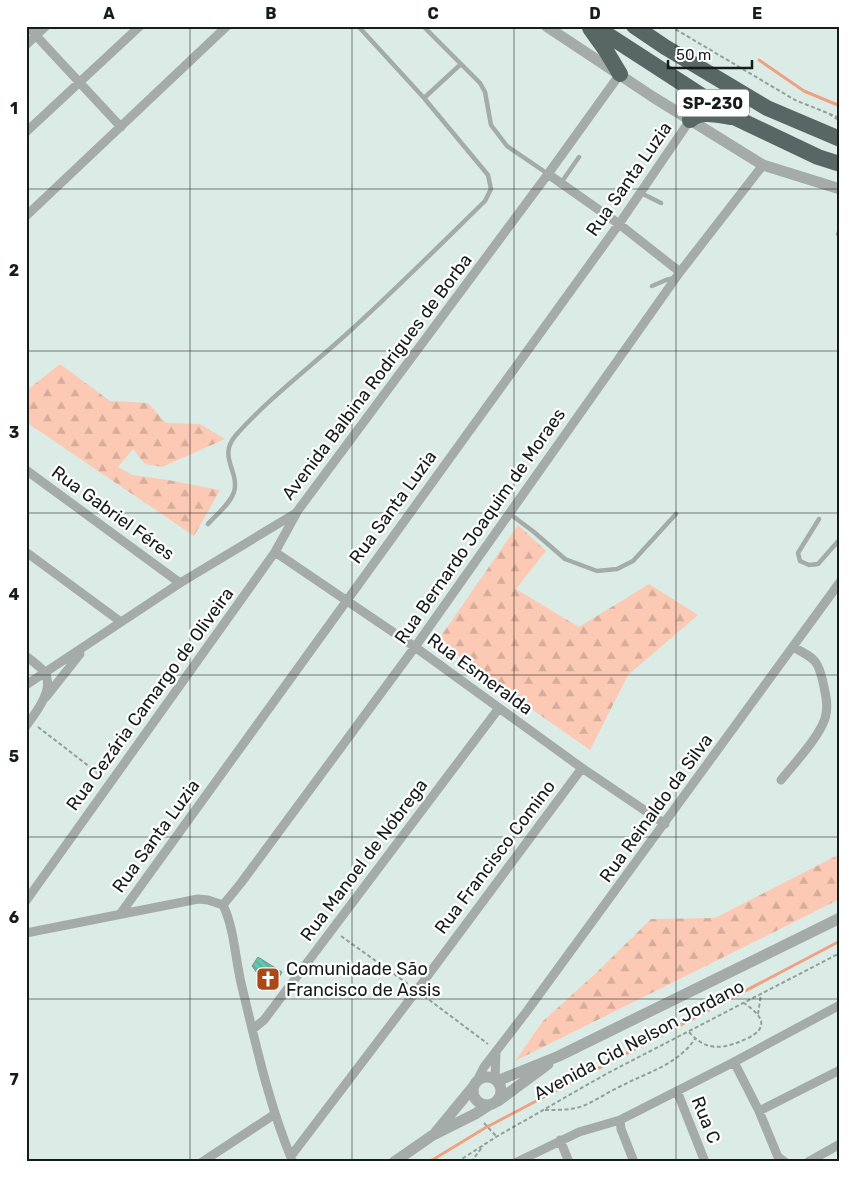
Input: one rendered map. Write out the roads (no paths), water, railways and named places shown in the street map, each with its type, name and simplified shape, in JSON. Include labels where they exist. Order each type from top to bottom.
[{"type":"highway","points":[[589,26],[606,49],[620,74]]},
{"type":"highway","name":"SP-230","points":[[594,26],[736,118],[818,158],[840,164]]},
{"type":"highway","name":"SP-230","points":[[634,26],[665,47],[767,108],[840,139]]},
{"type":"highway","points":[[690,120],[702,114],[736,118]]},
{"type":"street","points":[[26,26],[121,127]]},
{"type":"street","points":[[26,45],[46,26]]},
{"type":"street","points":[[26,132],[140,26]]},
{"type":"street","points":[[26,216],[226,26]]},
{"type":"street","points":[[546,26],[763,165],[840,189]]},
{"type":"street","name":"Avenida Balbina Rodrigues de Borba","points":[[26,686],[180,583],[296,513],[620,74]]},
{"type":"street","name":"Rua Santa Luzia","points":[[121,913],[641,193],[690,120]]},
{"type":"street","name":"Rua Bernardo Joaquim de Moraes","points":[[222,905],[241,883],[415,647],[678,275],[763,165]]},
{"type":"street","points":[[548,174],[618,224],[678,275]]},
{"type":"street","name":"Rua Gabriel Féres","points":[[26,470],[180,583]]},
{"type":"street","name":"Rua Cezária Camargo de Oliveira","points":[[26,901],[275,552],[296,513]]},
{"type":"street","points":[[26,552],[121,622]]},
{"type":"street","name":"Rua Esmeralda","points":[[275,552],[415,647],[582,768],[664,824]]},
{"type":"street","name":"Rua Reinaldo da Silva","points":[[475,1084],[496,1050],[528,1011],[840,582]]},
{"type":"street","points":[[28,724],[44,699],[85,647]]},
{"type":"street","points":[[781,780],[820,730],[826,715],[827,704],[818,664],[811,657],[793,647]]},
{"type":"street","points":[[26,656],[46,673],[47,684],[44,699]]},
{"type":"street","name":"Rua Manoel de Nóbrega","points":[[253,1029],[264,1020],[327,938],[499,708]]},
{"type":"street","name":"Rua Francisco Comino","points":[[292,1159],[582,768]]},
{"type":"street","points":[[26,933],[198,899],[222,905],[230,923],[241,986],[275,1114],[292,1159]]},
{"type":"street","name":"Avenida Cid Nelson Jordano","points":[[496,1080],[559,1056],[840,918]]},
{"type":"street","points":[[516,1162],[579,1132],[620,1120],[840,1005]]},
{"type":"street","points":[[496,1050],[496,1080],[502,1091],[493,1103],[480,1104],[474,1097],[475,1084],[486,1077],[496,1080]]},
{"type":"street","name":"Avenida Cid Nelson Jordano","points":[[394,1162],[433,1135],[493,1103],[559,1056]]},
{"type":"street","points":[[734,1062],[759,1111],[778,1157],[785,1162]]},
{"type":"street","points":[[759,1111],[840,1070]]},
{"type":"street","name":"Avenida Cid Nelson Jordano","points":[[433,1135],[475,1084]]},
{"type":"street","name":"Rua C","points":[[676,1091],[706,1162]]},
{"type":"street","points":[[202,1162],[275,1114]]},
{"type":"street","points":[[620,1120],[621,1129],[634,1162]]},
{"type":"street","points":[[560,1140],[569,1162]]},
{"type":"street","points":[[808,1162],[840,1144]]},
{"type":"lane","points":[[208,524],[233,494],[233,474],[228,444],[284,388],[351,331],[485,200],[491,189],[488,175],[424,98],[358,26]]},
{"type":"lane","points":[[423,26],[480,83],[485,92],[491,125],[507,146],[548,174]]},
{"type":"lane","points":[[424,98],[461,64]]},
{"type":"lane","points":[[561,183],[579,157]]},
{"type":"lane","points":[[641,193],[661,203]]},
{"type":"lane","points":[[652,286],[678,275]]},
{"type":"lane","points":[[509,513],[565,559],[597,571],[617,569],[633,561],[676,514]]},
{"type":"lane","points":[[819,518],[798,553],[800,560],[809,565],[818,564],[840,539]]},
{"type":"waterway","points":[[759,60],[804,91],[840,106]]},
{"type":"waterway","points":[[429,1162],[485,1128],[840,941]]},
{"type":"place","name":"Comunidade São Francisco de Assis","points":[[268,979]]}]
